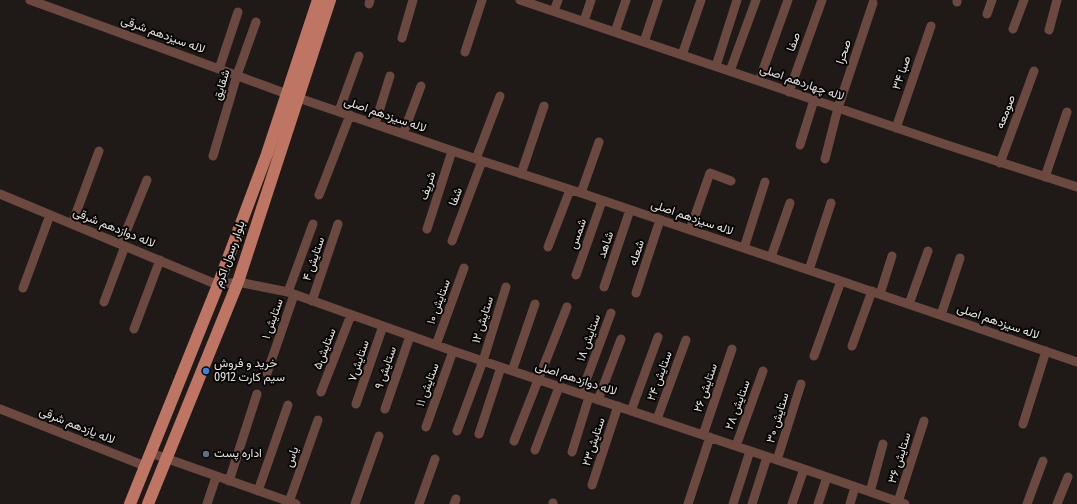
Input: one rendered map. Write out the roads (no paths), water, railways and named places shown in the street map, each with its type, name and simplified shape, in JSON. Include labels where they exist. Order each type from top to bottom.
[{"type":"main road","name":"بلوار رسول اکرم","points":[[148,504],[238,282],[293,96],[318,0]]},
{"type":"main road","name":"بلوار رسول اکرم","points":[[130,504],[218,285],[267,154],[293,96],[330,0]]},
{"type":"street","name":"لاله سیزدهم شرقی","points":[[30,0],[293,96]]},
{"type":"street","points":[[55,9],[58,0]]},
{"type":"street","points":[[402,38],[412,0]]},
{"type":"street","points":[[465,52],[482,0]]},
{"type":"street","name":"لاله چهاردهم اصلی","points":[[522,0],[789,92],[1000,163],[1077,187]]},
{"type":"street","points":[[554,11],[558,0]]},
{"type":"street","points":[[584,21],[591,0]]},
{"type":"street","points":[[615,32],[626,0]]},
{"type":"street","points":[[644,42],[658,0]]},
{"type":"street","points":[[682,55],[701,0]]},
{"type":"street","points":[[716,66],[737,0]]},
{"type":"street","points":[[730,71],[756,0]]},
{"type":"street","points":[[758,81],[788,0]]},
{"type":"street","name":"صفا","points":[[789,92],[822,0]]},
{"type":"street","points":[[987,14],[992,0]]},
{"type":"street","points":[[1013,29],[1024,0]]},
{"type":"street","points":[[1049,30],[1057,0]]},
{"type":"street","name":"صحرا","points":[[825,159],[838,108],[873,3]]},
{"type":"street","points":[[219,68],[238,12]]},
{"type":"street","name":"شقایق","points":[[213,156],[237,75],[256,22]]},
{"type":"street","name":"صبا ۳۴","points":[[896,128],[931,26]]},
{"type":"street","points":[[339,111],[360,56]]},
{"type":"street","name":"صومعه","points":[[1000,163],[1034,71]]},
{"type":"street","points":[[375,124],[390,76]]},
{"type":"street","points":[[403,134],[421,86]]},
{"type":"street","name":"لاله سیزدهم اصلی","points":[[293,96],[1077,362]]},
{"type":"street","name":"شفا","points":[[452,240],[500,96]]},
{"type":"street","points":[[800,144],[814,100]]},
{"type":"street","points":[[521,174],[544,106]]},
{"type":"street","points":[[1045,177],[1067,112]]},
{"type":"street","points":[[319,195],[350,115]]},
{"type":"street","points":[[581,193],[599,142]]},
{"type":"street","points":[[72,224],[99,151]]},
{"type":"street","name":"شریف","points":[[427,229],[452,151]]},
{"type":"street","points":[[690,230],[710,173],[731,181]]},
{"type":"street","points":[[104,302],[147,180]]},
{"type":"street","points":[[744,248],[765,182]]},
{"type":"street","points":[[548,247],[570,190]]},
{"type":"street","name":"لاله دوازدهم شرقی","points":[[0,194],[218,285]]},
{"type":"street","name":"شمس","points":[[576,275],[602,201]]},
{"type":"street","points":[[771,257],[790,203]]},
{"type":"street","points":[[809,270],[832,203]]},
{"type":"street","name":"شاهد","points":[[604,287],[630,210]]},
{"type":"street","points":[[23,288],[50,215]]},
{"type":"street","name":"شعله","points":[[636,293],[660,220]]},
{"type":"street","name":"ستایش ۱","points":[[267,373],[313,224]]},
{"type":"street","name":"ستایش ۴","points":[[312,301],[338,224]]},
{"type":"street","points":[[909,304],[928,251]]},
{"type":"street","points":[[852,346],[892,256]]},
{"type":"street","points":[[941,315],[960,258]]},
{"type":"street","points":[[134,329],[160,260]]},
{"type":"street","name":"ستایش ۱۰","points":[[436,345],[464,268]]},
{"type":"street","points":[[814,356],[841,281]]},
{"type":"street","name":"لاله دوازدهم اصلی","points":[[218,285],[238,282],[291,294],[453,351],[827,477],[870,492],[886,501],[902,503]]},
{"type":"street","name":"ستایش ۱۲","points":[[457,431],[483,361],[506,287]]},
{"type":"street","points":[[512,371],[534,304]]},
{"type":"street","points":[[514,441],[568,307]]},
{"type":"street","name":"ستایش ۱۸","points":[[590,397],[611,313]]},
{"type":"street","name":"ستایش۵","points":[[321,392],[351,315]]},
{"type":"street","name":"ستایش۷","points":[[356,404],[383,326]]},
{"type":"street","name":"ستایش ۹","points":[[385,408],[410,336]]},
{"type":"street","points":[[631,411],[658,337]]},
{"type":"street","points":[[572,452],[590,397],[621,339]]},
{"type":"street","name":"ستایش ۲۴","points":[[657,419],[686,340]]},
{"type":"street","name":"ستایش ۲۶","points":[[688,504],[706,436],[732,349]]},
{"type":"street","name":"ستایش ۱۱","points":[[426,427],[453,351]]},
{"type":"street","points":[[1023,424],[1046,351]]},
{"type":"street","points":[[479,434],[501,367]]},
{"type":"street","name":"ستایش ۲۸","points":[[736,446],[763,371]]},
{"type":"street","name":"ستایش ۳۰","points":[[777,460],[801,384]]},
{"type":"street","points":[[535,450],[559,386]]},
{"type":"street","points":[[229,481],[257,394]]},
{"type":"street","points":[[258,491],[288,405]]},
{"type":"street","name":"ستایش۲۳","points":[[592,485],[618,406]]},
{"type":"street","name":"لاله یازدهم شرقی","points":[[0,409],[145,466]]},
{"type":"street","name":"یاس","points":[[293,503],[318,420]]},
{"type":"street","name":"ستایش ۳۶","points":[[902,503],[924,421]]},
{"type":"street","points":[[355,504],[379,436]]},
{"type":"street","points":[[870,492],[883,444]]},
{"type":"street","points":[[733,504],[750,451]]},
{"type":"street","points":[[151,453],[258,491],[277,501],[293,503]]},
{"type":"street","points":[[752,504],[767,457]]},
{"type":"street","points":[[418,504],[435,458]]},
{"type":"street","points":[[1027,504],[1044,461]]},
{"type":"street","points":[[792,504],[804,469]]},
{"type":"street","points":[[207,504],[216,477]]},
{"type":"street","points":[[818,504],[827,477]]},
{"type":"street","points":[[1058,504],[1068,477]]},
{"type":"street","points":[[850,504],[855,487]]},
{"type":"place","name":"خرید و فروش سیم کارت 0912","points":[[206,371]]},
{"type":"place","name":"اداره پست","points":[[206,454]]}]
